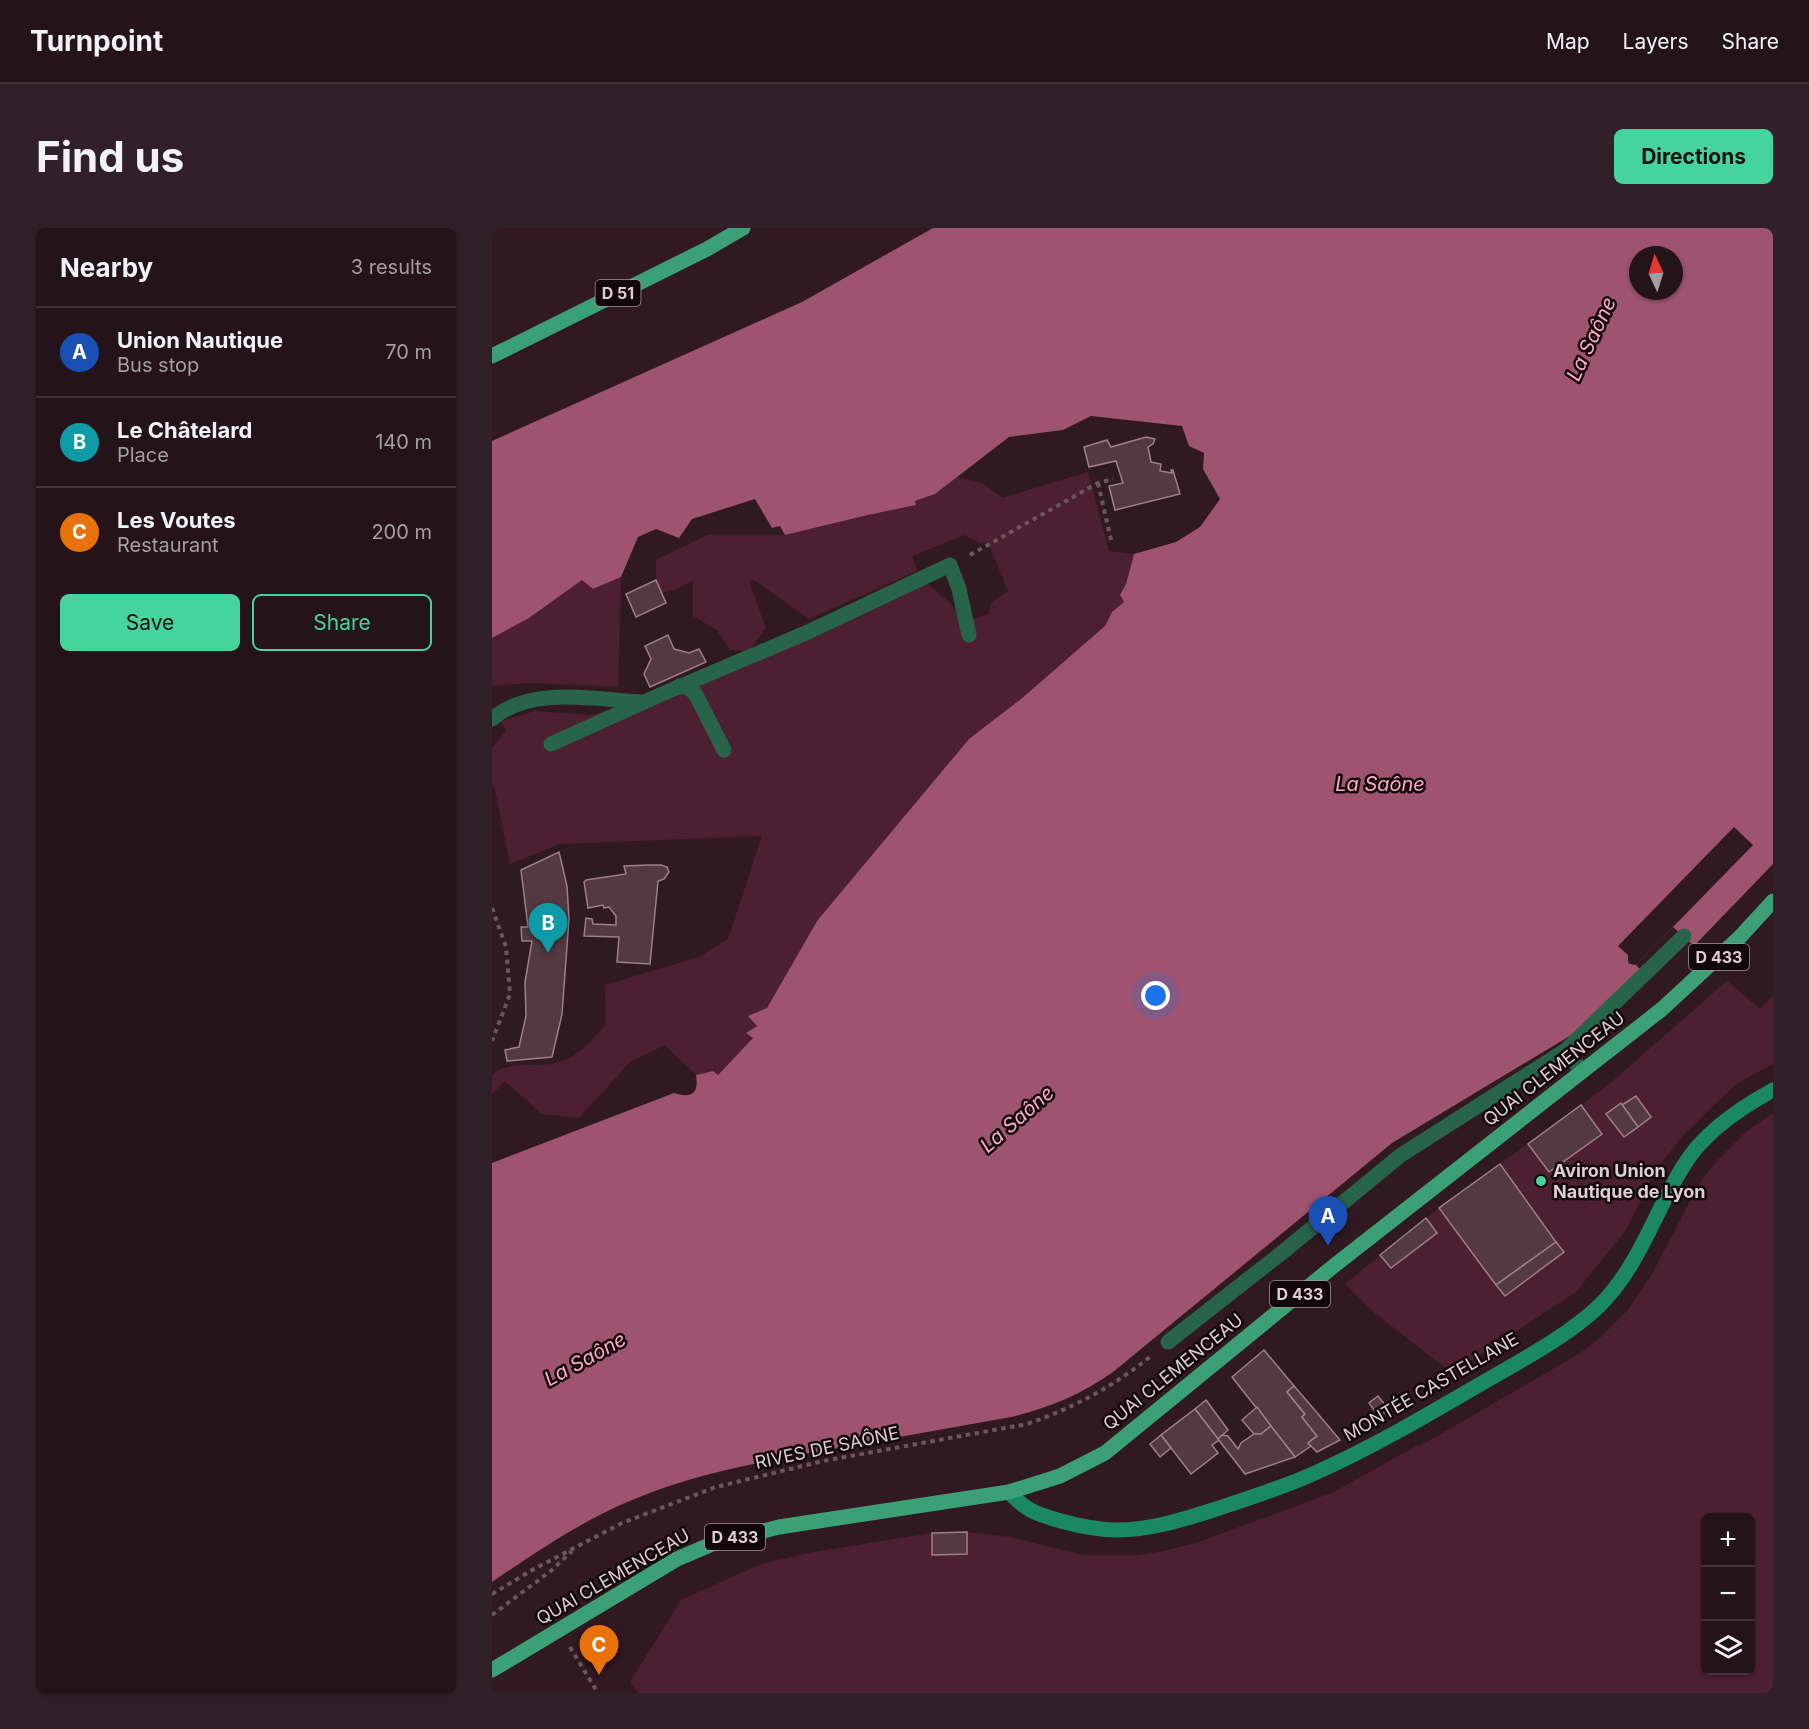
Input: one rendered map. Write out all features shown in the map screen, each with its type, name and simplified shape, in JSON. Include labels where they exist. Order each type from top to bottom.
[{"type":"main road","name":"D 51","points":[[492,356],[707,249],[743,228]]},
{"type":"main road","name":"QUAI CLEMENCEAU","points":[[492,1670],[677,1559],[712,1544],[779,1527],[1009,1492],[1060,1476],[1105,1453],[1335,1265],[1662,1009],[1740,937],[1773,901]]},
{"type":"main road","name":"MONTÉE CASTELLANE","points":[[1009,1492],[1023,1508],[1080,1526],[1116,1530],[1147,1528],[1239,1502],[1300,1479],[1420,1419],[1576,1325],[1600,1305],[1641,1247],[1684,1163],[1706,1137],[1727,1119],[1752,1101],[1773,1090]]},
{"type":"lane","points":[[551,744],[679,686],[808,632],[950,565],[960,589],[969,635]]},
{"type":"lane","points":[[679,686],[695,693],[724,750]]},
{"type":"lane","points":[[492,718],[517,704],[532,699],[643,702]]},
{"type":"lane","points":[[1168,1342],[1401,1155],[1566,1050],[1684,936]]},
{"type":"lane","points":[[1566,1050],[1582,1072]]},
{"type":"path","points":[[950,565],[986,548],[1098,483],[1113,479]]},
{"type":"path","points":[[1098,483],[1112,544]]},
{"type":"path","points":[[492,908],[506,947],[510,994],[492,1041]]},
{"type":"path","name":"RIVES DE SAÔNE","points":[[492,1594],[534,1569],[622,1523],[687,1497],[823,1461],[1027,1424],[1055,1414],[1107,1388],[1168,1342]]},
{"type":"path","points":[[492,1615],[552,1570],[577,1547]]},
{"type":"path","points":[[560,1630],[598,1693]]},
{"type":"shaded area","points":[[1088,472],[1109,551],[1134,554],[1126,584],[1120,595],[1124,602],[1112,612],[1105,626],[1021,699],[817,921],[767,1008],[748,1016],[757,1026],[746,1034],[754,1037],[718,1075],[713,1071],[696,1075],[665,1045],[630,1062],[579,1118],[542,1114],[505,1081],[492,1094],[492,1075],[499,1070],[507,1067],[559,1062],[580,1051],[591,1041],[606,1024],[605,985],[699,957],[728,939],[762,836],[560,844],[510,864],[492,784],[492,748],[506,731],[501,721],[535,711],[592,715],[679,686],[922,578],[954,607],[962,623],[988,614],[991,603],[1008,591],[988,542],[980,543],[964,535],[912,556],[917,571],[809,619],[754,580],[749,581],[766,628],[749,651],[730,650],[717,630],[693,616],[693,580],[677,589],[661,593],[656,580],[656,560],[707,535],[785,535],[916,505],[914,501],[935,494],[957,477],[983,483],[1002,498]]},
{"type":"shaded area","points":[[621,577],[618,687],[531,683],[492,686],[492,638],[529,618],[582,580],[594,589]]},
{"type":"shaded area","name":"Aviron Union Nautique de Lyon","points":[[1727,981],[1760,1009],[1773,995],[1773,1064],[1736,1084],[1683,1135],[1654,1173],[1626,1230],[1576,1292],[1452,1373],[1376,1314],[1345,1284],[1426,1218],[1608,1085]]},
{"type":"shaded area","points":[[1773,1113],[1773,1693],[638,1693],[630,1682],[681,1600],[761,1564],[813,1552],[932,1533],[932,1555],[967,1554],[967,1532],[1010,1537],[1083,1555],[1137,1555],[1196,1543],[1334,1492],[1418,1445],[1420,1446],[1579,1354],[1601,1337],[1627,1311],[1651,1276],[1698,1186],[1714,1164],[1747,1131]]},
{"type":"water","name":"La Saône","points":[[933,228],[1773,228],[1773,864],[1694,946],[1673,927],[1636,965],[1640,969],[1573,1034],[1392,1143],[1113,1372],[1077,1394],[1052,1405],[1011,1417],[779,1459],[675,1484],[625,1503],[590,1520],[492,1582],[492,1163],[674,1093],[690,1095],[695,1090],[696,1075],[713,1071],[718,1075],[753,1038],[746,1033],[757,1026],[748,1016],[767,1008],[817,921],[969,739],[1021,699],[1105,626],[1112,612],[1124,602],[1120,595],[1126,584],[1134,554],[1176,542],[1200,527],[1220,499],[1203,469],[1204,453],[1189,446],[1182,426],[1091,416],[1063,430],[1009,437],[935,494],[915,501],[916,505],[785,535],[780,526],[772,528],[755,499],[692,519],[679,538],[656,529],[638,537],[621,577],[593,589],[582,580],[529,618],[492,638],[492,441],[802,302]]},
{"type":"pier","points":[[1734,827],[1753,845],[1636,965],[1630,964],[1628,955],[1618,946]]},
{"type":"building","points":[[1146,437],[1155,439],[1148,447],[1151,462],[1161,464],[1160,471],[1172,473],[1171,470],[1173,470],[1180,494],[1115,510],[1109,486],[1123,483],[1116,461],[1089,467],[1084,447],[1107,440],[1111,447]]},
{"type":"building","points":[[656,580],[666,603],[636,617],[626,594]]},
{"type":"building","points":[[668,635],[674,649],[689,653],[699,649],[706,662],[650,687],[644,674],[651,659],[645,646]]},
{"type":"building","points":[[559,852],[567,886],[569,919],[562,1014],[552,1057],[507,1061],[505,1050],[519,1047],[526,1016],[525,982],[532,941],[522,941],[521,927],[528,927],[521,870]]},
{"type":"building","points":[[661,865],[667,867],[669,872],[664,879],[658,881],[650,964],[617,962],[619,937],[584,936],[586,918],[592,919],[593,924],[616,925],[616,916],[609,907],[604,908],[603,905],[588,908],[584,882],[626,874],[624,866]]},
{"type":"building","points":[[1636,1096],[1651,1117],[1638,1127],[1622,1105]]},
{"type":"building","points":[[1621,1103],[1638,1127],[1624,1137],[1606,1114]]},
{"type":"building","points":[[1581,1105],[1602,1134],[1549,1172],[1528,1144]]},
{"type":"building","points":[[1500,1164],[1556,1242],[1496,1285],[1439,1208]]},
{"type":"building","points":[[1426,1218],[1437,1233],[1391,1268],[1380,1255]]},
{"type":"building","points":[[1556,1242],[1564,1252],[1505,1296],[1496,1285]]},
{"type":"building","points":[[1264,1350],[1294,1386],[1287,1392],[1305,1414],[1302,1417],[1317,1436],[1308,1443],[1311,1446],[1295,1457],[1232,1377]]},
{"type":"building","points":[[1294,1386],[1340,1440],[1317,1452],[1308,1443],[1317,1436],[1302,1417],[1305,1414],[1287,1392]]},
{"type":"building","points":[[1378,1396],[1389,1410],[1379,1417],[1369,1403]]},
{"type":"building","points":[[1206,1400],[1228,1430],[1218,1439],[1195,1409]]},
{"type":"building","points":[[1257,1407],[1271,1426],[1261,1434],[1254,1434],[1242,1420]]},
{"type":"building","points":[[1195,1409],[1219,1440],[1212,1445],[1218,1453],[1191,1474],[1161,1435]]},
{"type":"building","points":[[1271,1426],[1295,1457],[1245,1474],[1218,1439],[1222,1435],[1228,1436],[1238,1449],[1241,1443],[1254,1434],[1261,1434]]},
{"type":"building","points":[[1161,1435],[1171,1448],[1160,1457],[1150,1444]]},
{"type":"building","points":[[967,1532],[967,1554],[932,1555],[932,1533]]},
{"type":"place","name":"Le Châtelard","points":[[548,953]]},
{"type":"place","name":"Aviron Union Nautique de Lyon","points":[[1541,1181]]},
{"type":"place","name":"Union Nautique","points":[[1328,1246]]},
{"type":"place","name":"Les Voutes","points":[[599,1675]]}]
